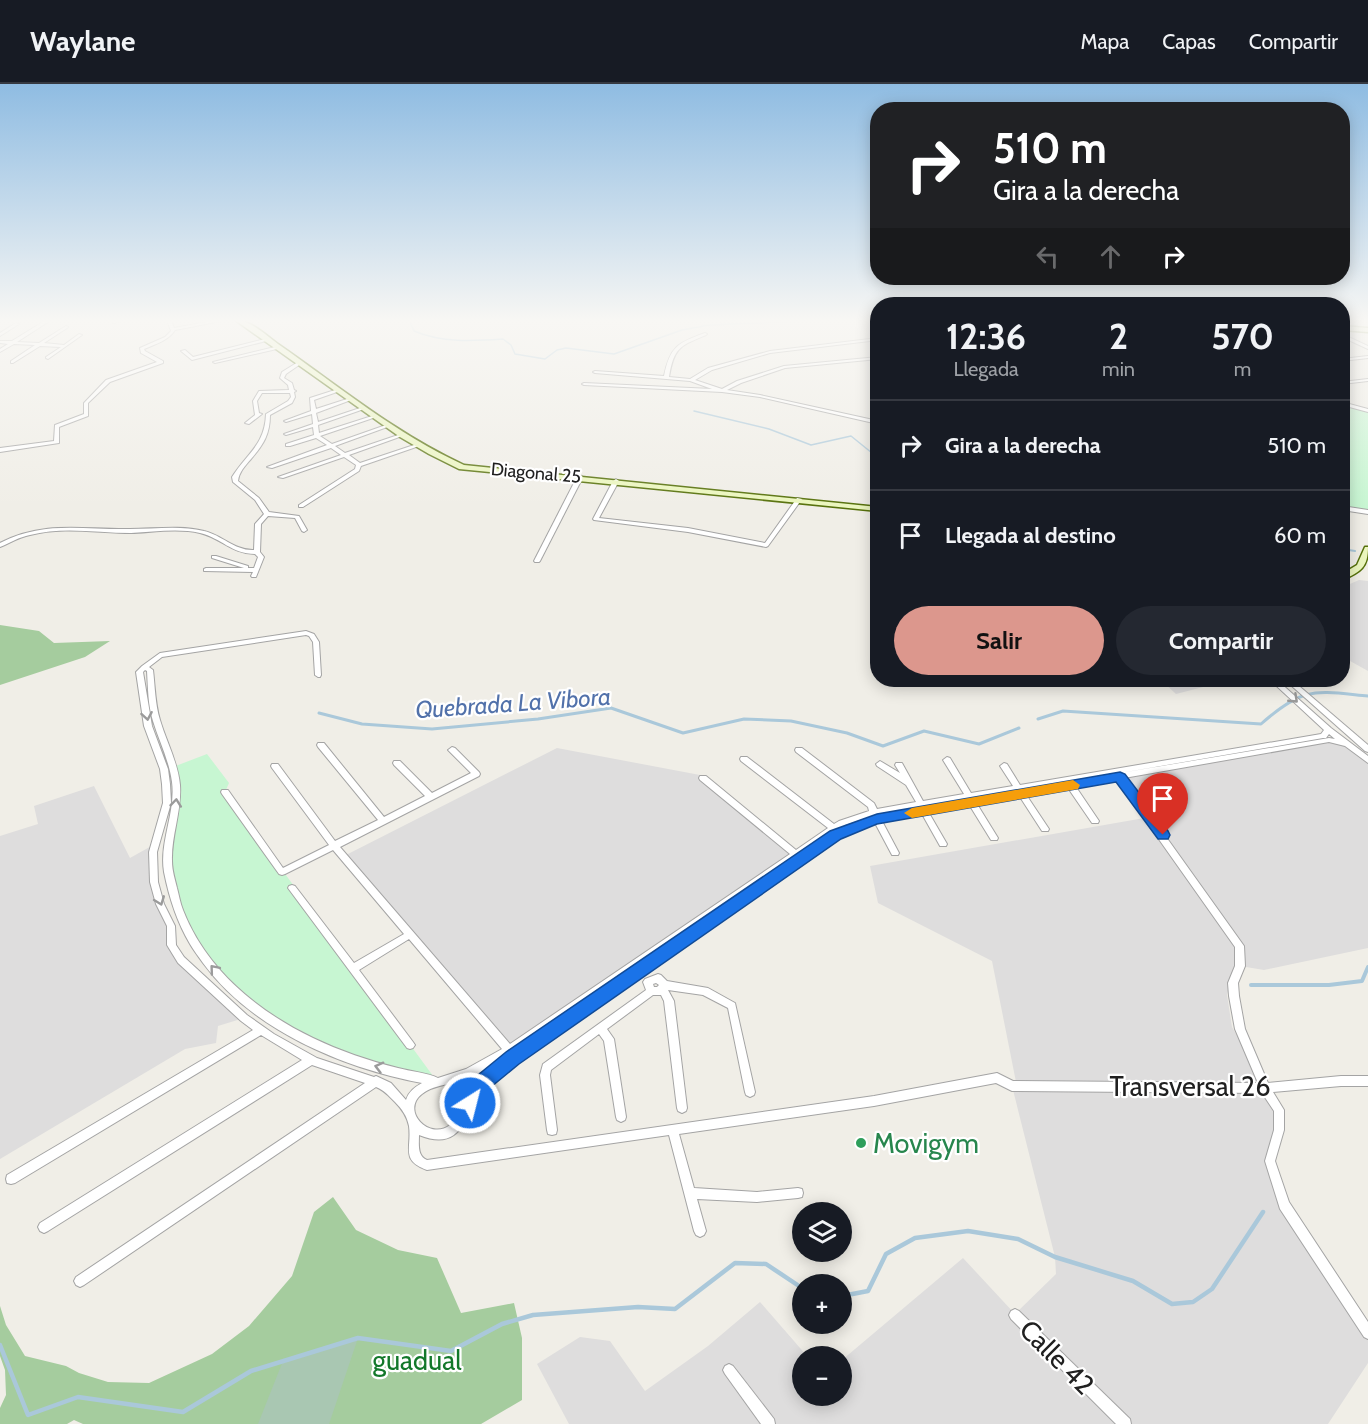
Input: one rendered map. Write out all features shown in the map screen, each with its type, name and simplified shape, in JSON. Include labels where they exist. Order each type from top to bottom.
[{"type":"street","points":[[0,450],[57,442],[57,426],[86,415],[86,403],[106,383]]},
{"type":"street","points":[[286,383],[294,391]]},
{"type":"street","name":"Diagonal 25","points":[[324,383],[388,426],[462,467],[580,477],[870,508]]},
{"type":"street","points":[[699,383],[722,391]]},
{"type":"street","points":[[722,391],[736,383]]},
{"type":"street","points":[[584,384],[722,391],[760,396],[870,421]]},
{"type":"street","points":[[257,414],[255,400],[261,392],[294,391]]},
{"type":"street","points":[[247,423],[257,414],[268,414],[290,402],[294,391]]},
{"type":"street","points":[[335,391],[312,399],[317,436],[359,465]]},
{"type":"street","points":[[286,421],[349,400]]},
{"type":"street","points":[[1350,406],[1368,404]]},
{"type":"street","points":[[1350,406],[1368,411]]},
{"type":"street","points":[[286,434],[362,409]]},
{"type":"street","points":[[268,414],[268,429],[261,444],[235,477],[235,481],[257,500],[267,514],[297,517],[304,530]]},
{"type":"street","points":[[288,445],[374,417]]},
{"type":"street","points":[[270,467],[388,426]]},
{"type":"street","points":[[281,477],[403,435]]},
{"type":"street","points":[[301,506],[357,470],[359,465],[419,445]]},
{"type":"street","points":[[537,561],[580,477]]},
{"type":"street","points":[[616,481],[596,519],[688,530],[765,545],[798,499]]},
{"type":"street","points":[[1350,509],[1368,512]]},
{"type":"street","points":[[256,572],[261,557],[257,552],[258,524],[267,514]]},
{"type":"street","points":[[0,544],[17,536],[58,529],[177,530],[202,532],[218,538],[231,548],[246,553],[257,552]]},
{"type":"street","points":[[1350,574],[1361,566],[1368,551]]},
{"type":"street","points":[[214,557],[256,572]]},
{"type":"street","points":[[206,570],[256,572]]},
{"type":"street","points":[[318,675],[316,642],[312,635],[306,633],[160,655],[139,672],[148,726],[164,769],[166,784],[167,803],[155,844],[154,882],[172,936],[172,945],[181,960],[201,981],[261,1030],[312,1059],[376,1081],[395,1093],[410,1111],[414,1123],[425,1132],[447,1131],[465,1117],[470,1103],[485,1081],[513,1058],[835,835],[876,815]]},
{"type":"street","points":[[144,667],[150,670],[156,717],[176,781],[177,801],[167,867],[187,929],[202,955],[225,982],[269,1021],[336,1055],[419,1079],[441,1080],[464,1086],[470,1103]]},
{"type":"street","points":[[1281,687],[1328,730],[1368,760]]},
{"type":"street","points":[[1296,687],[1368,749]]},
{"type":"street","points":[[410,1111],[415,1095],[441,1080],[472,1071],[508,1050],[832,828],[876,815],[1323,736],[1328,730]]},
{"type":"street","points":[[1020,791],[1071,786],[1117,774],[1329,740],[1346,744]]},
{"type":"street","points":[[321,745],[382,820]]},
{"type":"street","points":[[225,792],[282,872],[476,774],[452,750]]},
{"type":"street","points":[[799,750],[871,805],[895,853]]},
{"type":"street","points":[[744,759],[832,828]]},
{"type":"street","points":[[947,760],[994,838]]},
{"type":"street","points":[[397,763],[430,796]]},
{"type":"street","points":[[880,764],[910,784]]},
{"type":"street","points":[[899,765],[943,844]]},
{"type":"street","points":[[275,766],[334,845],[508,1050]]},
{"type":"street","points":[[1004,766],[1045,829]]},
{"type":"street","points":[[1117,774],[1239,946],[1240,966],[1233,983],[1240,1029],[1265,1088],[1278,1110],[1279,1130],[1270,1161],[1284,1205],[1368,1333]]},
{"type":"street","points":[[703,778],[795,854]]},
{"type":"street","points":[[1071,786],[1095,821]]},
{"type":"street","points":[[155,844],[170,838]]},
{"type":"street","points":[[292,888],[410,1045]]},
{"type":"street","points":[[172,936],[187,929]]},
{"type":"street","points":[[354,968],[409,935]]},
{"type":"street","points":[[640,971],[651,985],[705,991],[732,1006],[750,1092]]},
{"type":"street","points":[[552,1130],[544,1075],[547,1067],[600,1028],[651,985]]},
{"type":"street","points":[[663,987],[669,1001],[682,1108]]},
{"type":"street","points":[[600,1028],[609,1039],[621,1117]]},
{"type":"street","points":[[11,1179],[261,1030]]},
{"type":"street","points":[[44,1227],[312,1059]]},
{"type":"street","name":"Transversal 26","points":[[414,1123],[414,1154],[418,1162],[427,1165],[874,1101],[997,1078],[1012,1086],[1265,1088],[1341,1081],[1368,1081]]},
{"type":"street","points":[[80,1281],[376,1081]]},
{"type":"street","points":[[673,1131],[700,1232]]},
{"type":"street","points":[[690,1193],[757,1197],[798,1192]]},
{"type":"street","name":"Calle 42","points":[[1015,1315],[1125,1424]]},
{"type":"street","points":[[729,1370],[769,1424]]},
{"type":"shaded area","points":[[1359,580],[1368,581],[1368,671],[1350,661],[1350,584]]},
{"type":"shaded area","points":[[1168,687],[1203,687],[1176,694]]},
{"type":"shaded area","points":[[1329,740],[1339,741],[1368,760],[1368,948],[1264,970],[1240,966],[1239,949],[1227,995],[1232,1027],[1263,1082],[1016,1082],[992,961],[878,903],[870,866],[1150,817],[1120,777]]},
{"type":"shaded area","points":[[557,748],[700,775],[795,854],[509,1050],[344,856]]},
{"type":"shaded area","points":[[94,786],[130,858],[155,844],[153,871],[181,960],[244,1018],[218,1026],[216,1043],[185,1049],[0,1159],[0,836],[38,824],[34,806]]},
{"type":"shaded area","points":[[1012,1086],[1265,1088],[1279,1110],[1270,1161],[1284,1205],[1368,1333],[1368,1363],[1328,1424],[569,1424],[537,1364],[580,1337],[610,1341],[645,1391],[708,1346],[760,1302],[798,1346],[792,1346],[792,1406],[852,1406],[852,1352],[963,1258],[1015,1314],[1056,1274],[1055,1257]]},
{"type":"green space","points":[[1350,405],[1368,411],[1368,512],[1350,509]]},
{"type":"green space","points":[[0,625],[39,631],[54,643],[110,641],[85,657],[0,685]]},
{"type":"green space","points":[[207,754],[229,783],[225,792],[436,1080],[336,1055],[232,990],[192,939],[169,877],[170,838],[177,801],[173,767]]},
{"type":"green space","name":"guadual","points":[[333,1197],[356,1230],[398,1250],[437,1258],[461,1313],[514,1303],[522,1338],[522,1400],[481,1424],[83,1424],[74,1420],[67,1424],[0,1424],[0,1408],[6,1395],[5,1370],[0,1356],[0,1306],[6,1325],[25,1356],[66,1366],[79,1373],[108,1382],[149,1383],[212,1354],[249,1326],[292,1276],[314,1212]]},
{"type":"green space","points":[[358,1338],[329,1424],[258,1424],[283,1361]]},
{"type":"waterway","points":[[694,411],[769,429],[811,445],[851,436],[870,451]]},
{"type":"waterway","points":[[1350,550],[1355,551]]},
{"type":"waterway","name":"Quebrada La Vibora","points":[[1038,719],[1063,711],[1261,724],[1288,703],[1310,694],[1335,693],[1368,696]]},
{"type":"waterway","name":"Quebrada La Vibora","points":[[319,713],[362,724],[432,729],[538,719],[611,708],[683,733],[744,719],[791,721],[847,733],[883,746],[924,731],[979,744],[1019,728]]},
{"type":"waterway","points":[[1251,985],[1329,985],[1362,981],[1368,967]]},
{"type":"waterway","points":[[852,1294],[868,1291],[886,1254],[915,1238],[968,1231],[1018,1239],[1055,1257],[1133,1281],[1172,1304],[1193,1302],[1212,1289],[1263,1212]]},
{"type":"waterway","points":[[0,1345],[28,1415],[78,1397],[183,1412],[251,1371],[358,1338],[451,1351],[502,1324],[533,1315],[638,1307],[675,1309],[735,1263],[766,1264],[792,1281]]},
{"type":"slow traffic","points":[[912,813],[1073,785]]},
{"type":"place","name":"Movigym","points":[[861,1143]]},
{"type":"route","points":[[470,1103],[485,1081],[513,1058],[835,835],[862,823],[1120,777],[1163,835]]}]
